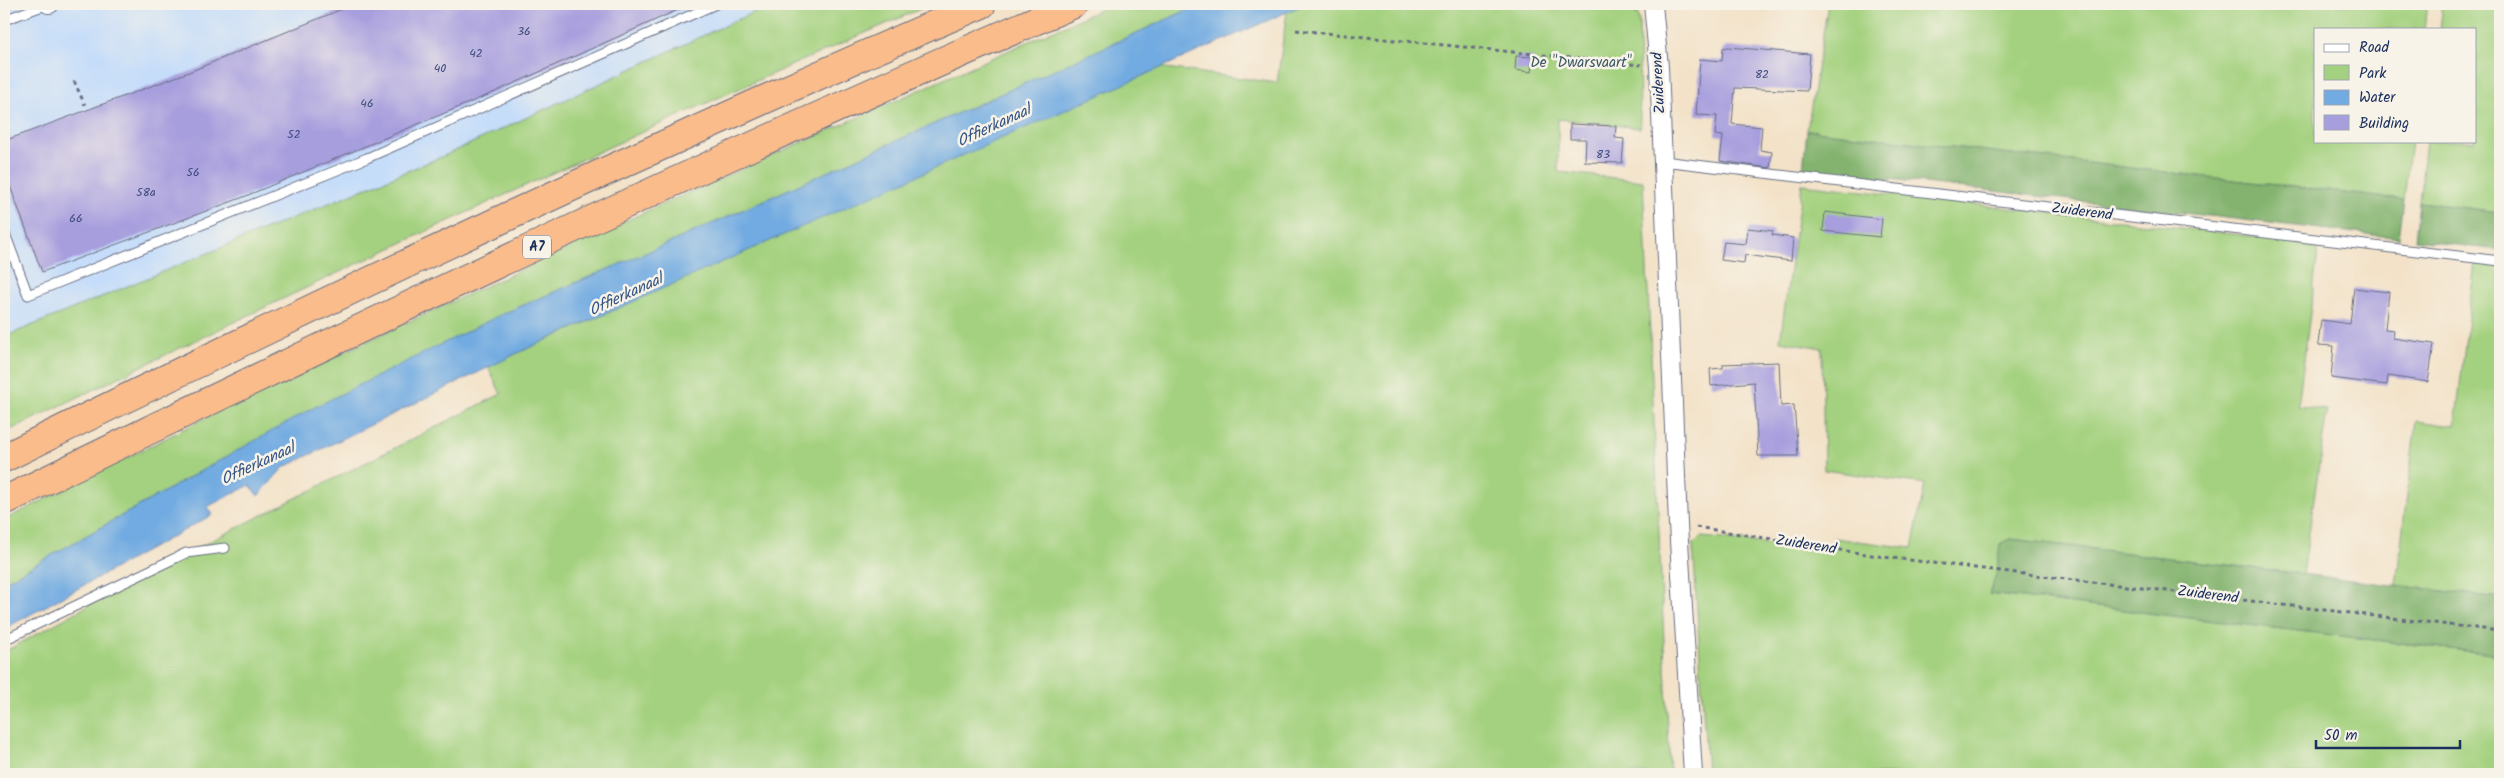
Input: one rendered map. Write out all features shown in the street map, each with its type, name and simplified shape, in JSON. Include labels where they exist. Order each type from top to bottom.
[{"type":"highway","points":[[4,458],[221,351],[743,108],[982,4]]},
{"type":"highway","name":"A7","points":[[4,501],[230,390],[764,141],[1074,4]]},
{"type":"street","name":"Zuiderend","points":[[1653,8],[1659,67],[1678,524],[1693,774]]},
{"type":"lane","points":[[4,20],[49,4]]},
{"type":"lane","points":[[4,232],[28,296],[367,158],[716,4]]},
{"type":"lane","name":"Zuiderend","points":[[1663,161],[2500,261]]},
{"type":"lane","points":[[4,640],[186,553],[225,548]]},
{"type":"path","points":[[1579,4],[1653,8]]},
{"type":"path","points":[[1296,30],[1659,67]]},
{"type":"path","points":[[74,81],[85,105]]},
{"type":"path","name":"Zuiderend","points":[[1678,524],[1884,557],[2500,631]]},
{"type":"shaded area","points":[[4,4],[796,4],[4,355]]},
{"type":"green space","points":[[771,4],[932,4],[698,107],[465,213],[4,433],[4,337],[446,155]]},
{"type":"green space","points":[[1113,4],[1201,4],[669,243],[498,316],[233,453],[4,582],[4,520],[241,400],[645,212]]},
{"type":"green space","name":"De \"Dwarsvaart\"","points":[[1305,4],[1636,4],[1639,20],[1640,128],[1558,119],[1558,172],[1643,181],[1670,774],[4,774],[4,652],[140,577],[501,394],[488,367],[524,350],[1158,67],[1277,83],[1287,11]]},
{"type":"green space","points":[[1828,4],[2427,4],[2424,28],[2314,28],[2314,142],[2411,142],[2404,200],[1807,130]]},
{"type":"green space","points":[[2443,4],[2500,4],[2500,212],[2419,202],[2426,142],[2476,142],[2476,28],[2440,28]]},
{"type":"green space","points":[[1807,130],[2404,200],[2399,238],[1803,169]]},
{"type":"green space","points":[[1802,184],[2319,244],[2298,406],[2327,410],[2303,574],[2011,539],[2000,544],[1997,572],[1989,594],[2500,655],[2500,774],[1707,774],[1693,544],[1702,537],[1832,550],[1834,538],[1912,548],[1925,484],[1824,470],[1822,348],[1780,341]]},
{"type":"green space","points":[[2419,202],[2500,212],[2500,250],[2415,240]]},
{"type":"green space","points":[[2475,262],[2500,265],[2500,598],[2396,585],[2416,421],[2455,426]]},
{"type":"green space","points":[[2011,539],[2500,598],[2500,655],[1989,594],[1997,572],[2000,544]]},
{"type":"water","name":"Offierkanaal","points":[[1201,4],[1305,4],[524,350],[283,468],[258,496],[250,485],[207,507],[212,515],[4,629],[4,582],[311,409],[498,316],[669,243]]},
{"type":"building","points":[[354,4],[691,4],[495,92],[241,198],[42,272],[4,170],[4,141],[189,72]]},
{"type":"building","points":[[1723,48],[1810,54],[1807,91],[1735,88],[1732,124],[1762,127],[1760,150],[1772,152],[1770,168],[1720,161],[1723,136],[1715,135],[1717,116],[1696,115],[1700,59],[1722,61]]},
{"type":"building","points":[[1516,56],[1533,57],[1531,72],[1515,70]]},
{"type":"building","points":[[1570,124],[1616,126],[1615,138],[1624,139],[1622,163],[1585,162],[1586,139],[1570,139]]},
{"type":"building","points":[[1825,212],[1882,219],[1880,237],[1823,231]]},
{"type":"building","points":[[1748,228],[1773,231],[1772,235],[1793,238],[1791,261],[1745,255],[1744,263],[1721,260],[1724,242],[1746,244]]},
{"type":"building","points":[[2354,288],[2389,292],[2385,329],[2394,330],[2393,338],[2434,344],[2428,382],[2388,376],[2387,385],[2331,378],[2334,346],[2318,345],[2321,320],[2350,324]]},
{"type":"building","points":[[1779,362],[1781,406],[1794,405],[1798,456],[1758,456],[1754,382],[1711,386],[1710,369],[1723,368],[1723,364]]}]
